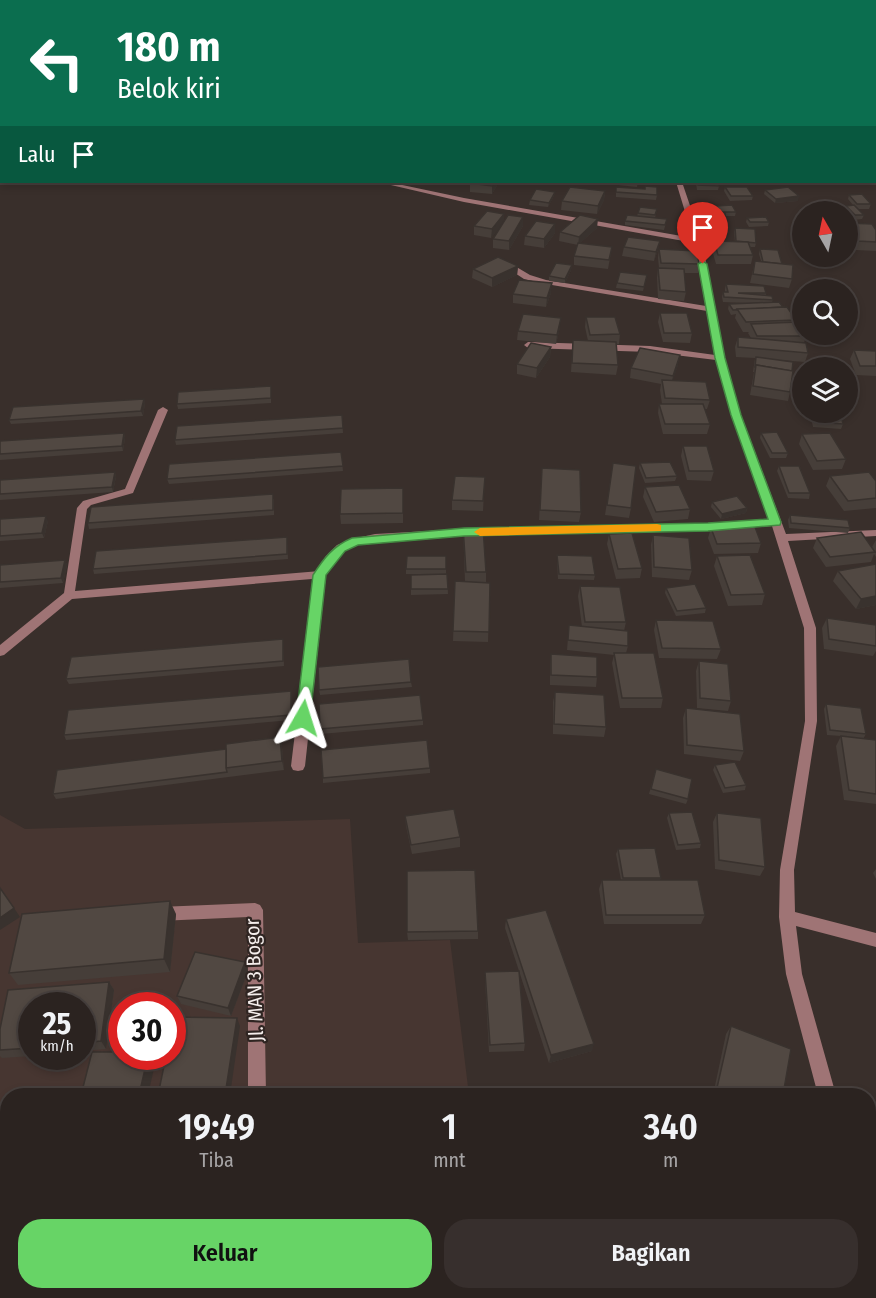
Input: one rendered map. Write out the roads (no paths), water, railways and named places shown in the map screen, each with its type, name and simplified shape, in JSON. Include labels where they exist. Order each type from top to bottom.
[{"type":"street","points":[[385,183],[454,199],[698,241]]},
{"type":"street","points":[[679,183],[698,241],[720,358],[736,415],[782,537],[807,618],[812,662],[811,721],[787,870],[787,917],[794,974],[825,1088]]},
{"type":"street","points":[[505,264],[527,276],[546,282],[712,309]]},
{"type":"street","points":[[528,345],[650,349],[720,358]]},
{"type":"street","points":[[69,595],[82,508],[87,503],[129,491],[164,410]]},
{"type":"street","points":[[298,766],[320,575],[330,559],[341,548],[356,541],[375,538],[464,532],[708,527],[776,522]]},
{"type":"street","points":[[782,537],[876,533]]},
{"type":"street","points":[[0,652],[69,595],[320,575]]},
{"type":"street","name":"Jl. MAN 3 Bogor","points":[[143,915],[255,910],[257,1088]]},
{"type":"street","points":[[787,917],[876,940]]}]
